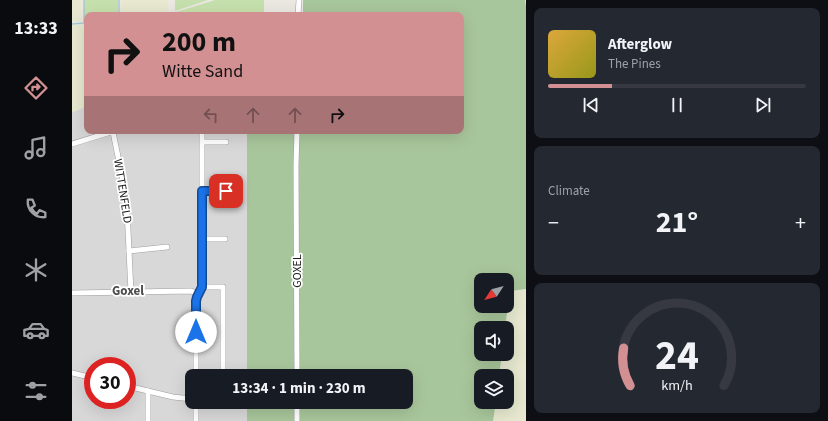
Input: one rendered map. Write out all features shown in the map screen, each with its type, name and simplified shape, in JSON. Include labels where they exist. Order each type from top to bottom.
[{"type":"street","points":[[298,0],[298,12]]},
{"type":"street","points":[[72,144],[104,134]]},
{"type":"street","name":"WITTENFELD","points":[[114,134],[125,191],[128,216],[131,292]]},
{"type":"street","points":[[196,369],[196,301],[202,287],[202,134]]},
{"type":"street","name":"GOXEL","points":[[297,134],[297,369]]},
{"type":"street","points":[[203,142],[226,142]]},
{"type":"street","points":[[202,191],[226,191]]},
{"type":"street","points":[[202,239],[225,238]]},
{"type":"street","points":[[129,251],[167,247]]},
{"type":"street","points":[[202,287],[223,287],[223,369]]},
{"type":"street","points":[[72,293],[191,291],[198,294]]},
{"type":"street","points":[[72,374],[84,376]]},
{"type":"street","points":[[136,388],[185,398]]},
{"type":"street","points":[[148,391],[148,421]]},
{"type":"street","points":[[196,409],[196,421]]},
{"type":"street","points":[[297,409],[297,421]]},
{"type":"shaded area","points":[[84,107],[84,134],[247,134],[247,369],[185,369],[185,409],[247,409],[247,421],[72,421],[72,112]]},
{"type":"green space","points":[[72,0],[81,0],[82,21],[72,21]]},
{"type":"green space","points":[[84,0],[118,0],[118,12],[84,12]]},
{"type":"green space","points":[[121,0],[168,0],[167,12],[120,12]]},
{"type":"green space","points":[[175,0],[208,0],[175,11]]},
{"type":"green space","points":[[215,0],[264,0],[264,12],[176,12]]},
{"type":"green space","points":[[303,0],[525,0],[526,289],[514,290],[514,273],[474,273],[474,313],[507,313],[506,321],[474,321],[474,361],[501,361],[500,369],[474,369],[474,409],[495,409],[493,421],[247,421],[247,409],[413,409],[413,369],[247,369],[247,134],[464,134],[464,12],[303,12]]},
{"type":"green space","points":[[72,25],[84,25],[84,107],[72,112]]},
{"type":"green space","points":[[526,289],[526,421],[493,421],[495,409],[514,409],[514,369],[500,369],[501,361],[514,361],[514,321],[506,321],[507,313],[514,313],[514,290]]},
{"type":"waterway","points":[[72,24],[84,23],[84,0]]},
{"type":"waterway","points":[[119,0],[119,12]]},
{"type":"district","name":"Goxel","points":[[128,290]]},
{"type":"route","points":[[196,332],[196,301],[202,287],[202,191],[226,191]]}]
